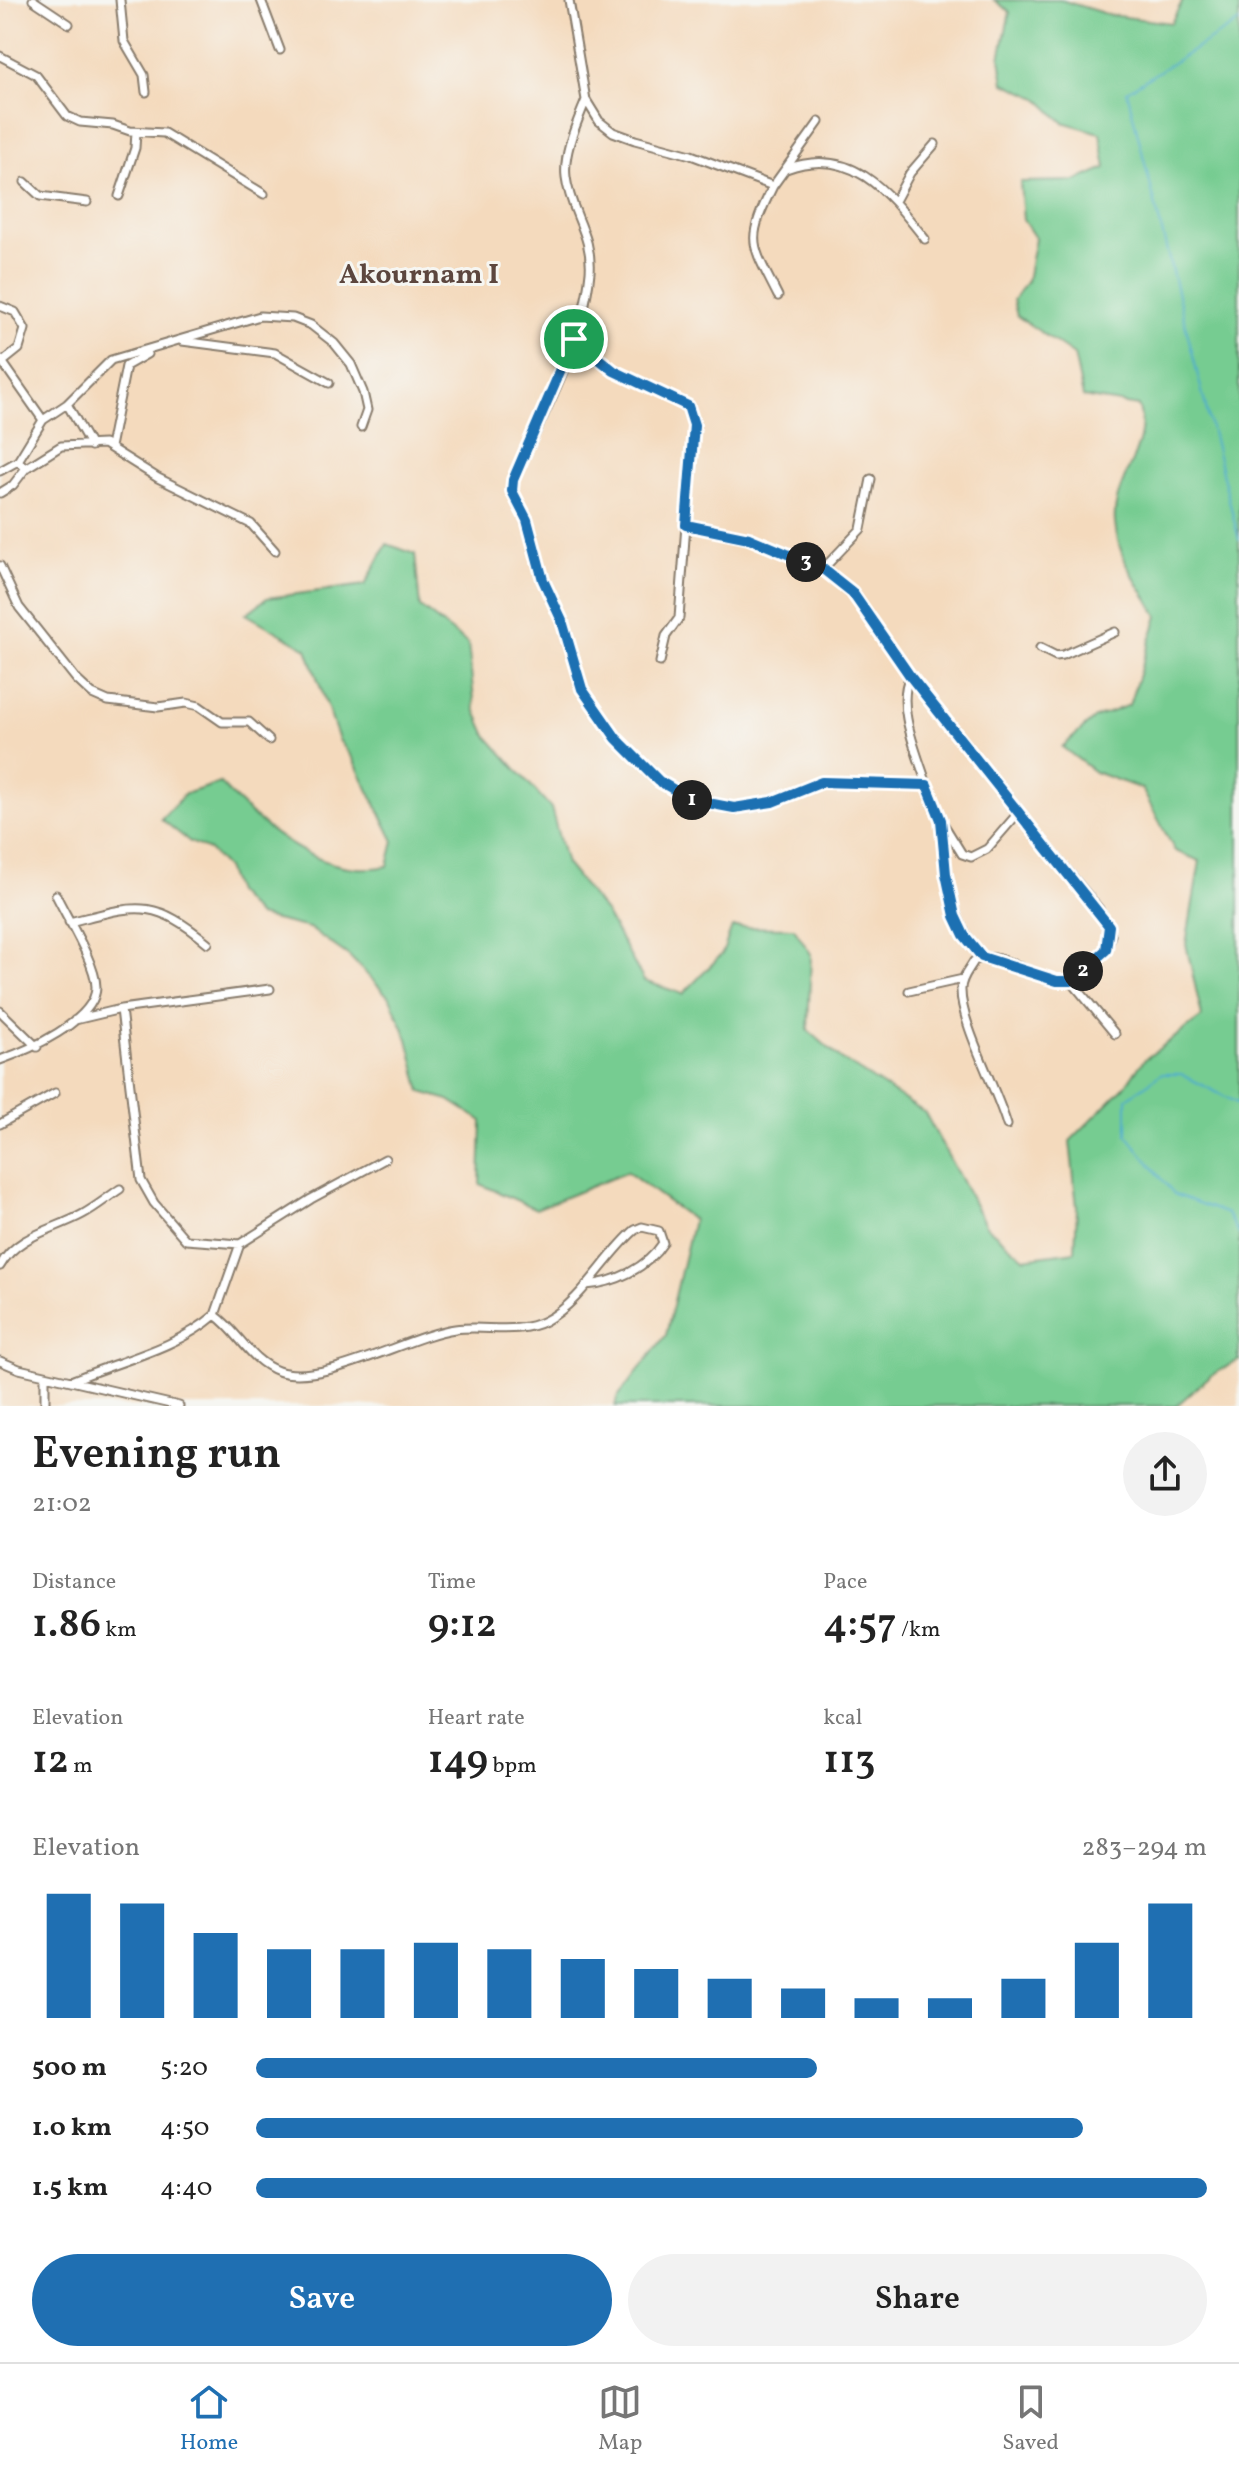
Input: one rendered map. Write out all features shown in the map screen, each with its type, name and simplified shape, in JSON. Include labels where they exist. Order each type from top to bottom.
[{"type":"street","points":[[33,0],[69,24]]},
{"type":"street","points":[[120,0],[124,41],[144,75],[146,92]]},
{"type":"street","points":[[261,0],[280,50]]},
{"type":"street","points":[[569,0],[586,100],[599,121],[613,132],[691,155],[773,186]]},
{"type":"street","points":[[0,56],[36,75],[67,116],[80,122],[113,125],[136,132],[164,133],[264,194]]},
{"type":"street","points":[[586,100],[566,165],[570,196],[585,228],[590,255],[584,303],[574,339],[513,480],[512,491],[527,520],[543,580],[562,621],[582,689],[616,738],[659,781],[712,806],[757,806],[822,782],[927,785]]},
{"type":"street","points":[[778,296],[756,255],[753,237],[773,186],[819,122]]},
{"type":"street","points":[[119,196],[136,145],[136,132]]},
{"type":"street","points":[[895,201],[910,173],[935,144]]},
{"type":"street","points":[[786,169],[810,161],[844,164],[895,201],[925,239]]},
{"type":"street","points":[[25,182],[40,196],[87,202]]},
{"type":"street","points":[[0,306],[15,312],[25,329],[19,349],[2,361],[43,420]]},
{"type":"street","points":[[126,366],[180,340],[260,316],[293,318],[311,325],[351,364],[367,410],[361,427]]},
{"type":"street","points":[[574,339],[614,371],[688,406],[694,425],[679,618],[666,636],[660,662]]},
{"type":"street","points":[[180,340],[275,353],[329,383]]},
{"type":"street","points":[[0,471],[18,461],[43,420],[67,404],[101,367],[120,356],[171,344]]},
{"type":"street","points":[[110,447],[126,366],[120,356]]},
{"type":"street","points":[[67,404],[91,446]]},
{"type":"street","points":[[0,493],[13,485],[26,468],[61,446],[99,443],[158,478],[251,524],[275,551]]},
{"type":"street","points":[[18,461],[26,468]]},
{"type":"street","points":[[823,569],[861,529],[871,479]]},
{"type":"street","points":[[686,525],[749,538],[823,569],[852,592],[910,676],[1109,926],[1106,950],[1071,981],[1057,981],[982,957],[964,935],[955,916],[946,874],[941,820]]},
{"type":"street","points":[[0,566],[19,607],[77,680],[92,694],[108,701],[158,707],[186,703],[199,706],[222,722],[249,722],[269,740]]},
{"type":"street","points":[[1040,648],[1056,656],[1063,655],[1115,632]]},
{"type":"street","points":[[910,676],[906,694],[910,729],[941,820],[962,854],[971,857],[987,849],[1019,812]]},
{"type":"street","points":[[0,1060],[37,1047],[75,1020],[95,993],[96,985],[56,895]]},
{"type":"street","points":[[69,922],[143,907],[173,917],[208,943]]},
{"type":"street","points":[[982,957],[974,961],[963,979],[962,997],[1007,1125]]},
{"type":"street","points":[[909,991],[963,979]]},
{"type":"street","points":[[1071,981],[1115,1034]]},
{"type":"street","points":[[75,1020],[121,1009],[270,989]]},
{"type":"street","points":[[121,1009],[141,1180],[154,1203],[186,1240],[240,1244],[311,1199],[385,1159]]},
{"type":"street","points":[[0,1011],[37,1047]]},
{"type":"street","points":[[0,1124],[55,1093]]},
{"type":"street","points":[[0,1266],[19,1244],[83,1214],[120,1189]]},
{"type":"street","points":[[215,1315],[257,1360],[292,1374],[347,1365],[455,1329],[517,1328],[542,1322],[586,1285],[635,1230],[642,1227],[659,1231],[663,1243],[653,1256],[615,1280],[586,1285]]},
{"type":"street","points":[[71,1381],[174,1340],[215,1315],[240,1244]]},
{"type":"street","points":[[0,1361],[45,1375],[179,1406]]},
{"type":"street","points":[[45,1375],[45,1406]]},
{"type":"green space","points":[[994,0],[1061,0],[1110,15],[1171,23],[1183,0],[1239,0],[1239,1360],[1210,1376],[1176,1406],[615,1406],[617,1398],[666,1335],[693,1220],[627,1172],[536,1209],[480,1184],[482,1121],[449,1100],[421,1092],[408,1039],[390,998],[349,956],[309,928],[258,916],[235,892],[226,868],[209,850],[190,842],[161,819],[185,794],[220,783],[274,833],[317,858],[364,868],[388,866],[394,841],[353,759],[339,740],[307,649],[246,614],[267,598],[365,585],[387,544],[415,554],[420,607],[468,644],[475,709],[487,736],[551,808],[566,864],[605,912],[644,981],[683,994],[722,954],[732,927],[794,928],[811,954],[808,1030],[841,1059],[925,1113],[986,1226],[1024,1258],[1075,1251],[1077,1207],[1070,1141],[1124,1087],[1144,1060],[1202,1017],[1186,944],[1200,861],[1175,851],[1142,789],[1095,772],[1062,747],[1095,718],[1129,705],[1158,616],[1125,562],[1115,523],[1119,492],[1137,449],[1141,421],[1138,406],[1083,397],[1074,355],[1017,316],[1013,300],[1027,281],[1035,238],[1023,220],[1020,182],[1076,181],[1106,168],[1100,133],[1063,122],[1038,98],[1004,83],[1000,58],[1010,12]]},
{"type":"waterway","points":[[1239,22],[1127,91],[1239,540]]},
{"type":"waterway","points":[[1239,1104],[1181,1074],[1161,1074],[1127,1098],[1127,1135],[1174,1194],[1227,1214],[1239,1234]]},
{"type":"district","name":"Akournam I","points":[[419,273]]},
{"type":"route","points":[[574,339],[614,371],[688,406],[694,425],[686,525],[749,538],[823,569],[852,592],[910,676],[1099,909],[1109,926],[1109,943],[1106,950],[1079,975],[1071,981],[1057,981],[990,956],[982,957],[964,935],[949,892],[941,820],[927,785],[822,782],[804,786],[757,806],[712,806],[692,800],[659,781],[616,738],[582,689],[573,665],[569,639],[543,580],[532,533],[512,491],[513,480],[574,339]]}]
